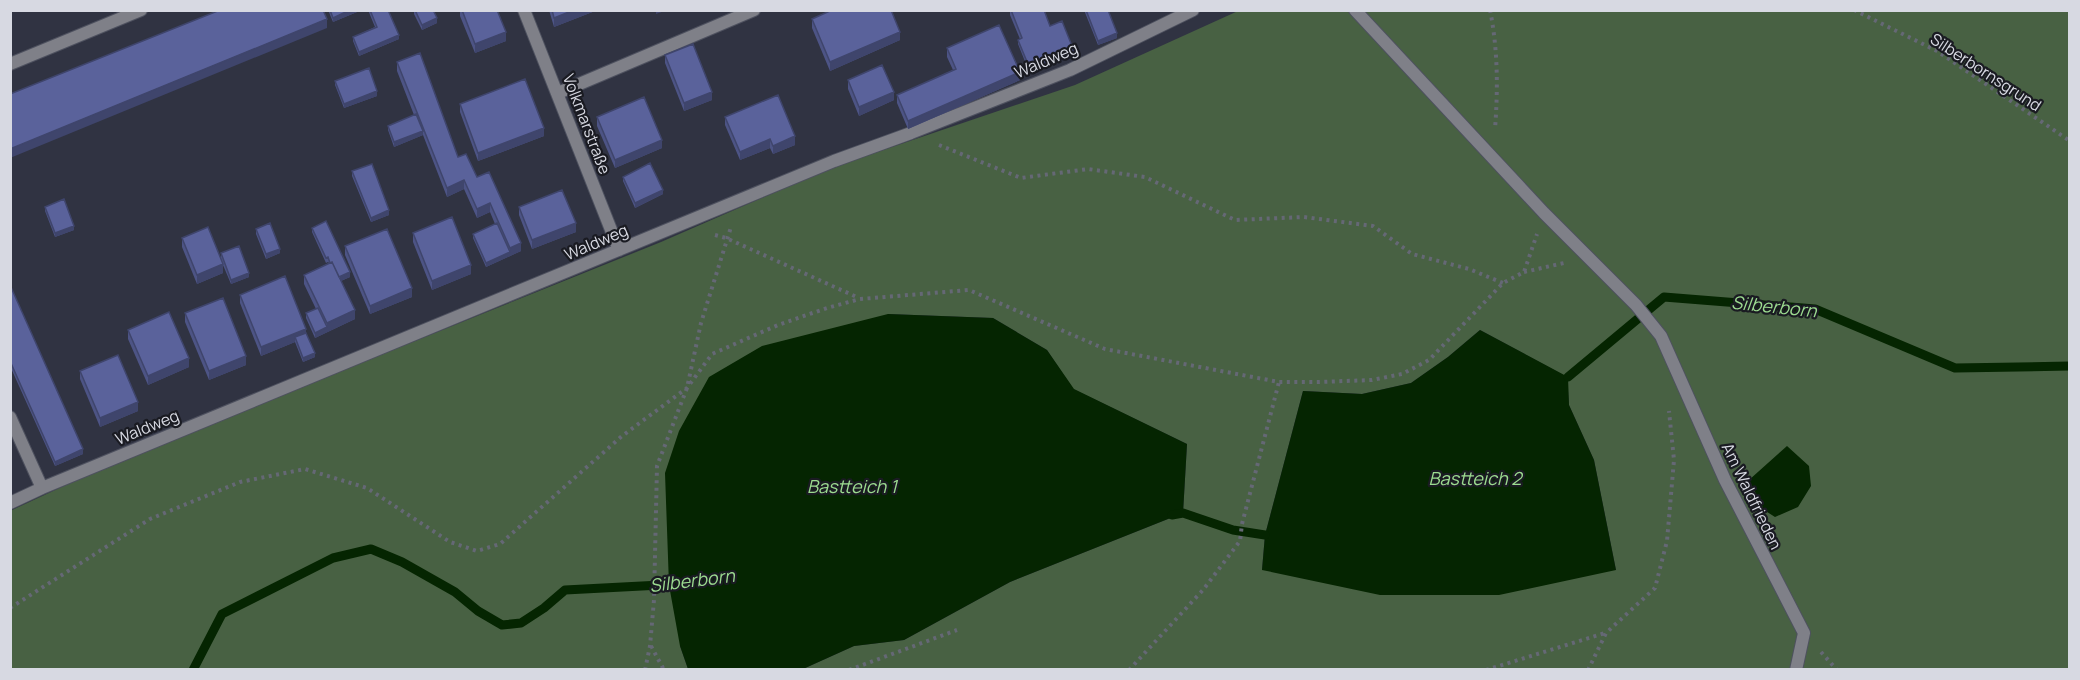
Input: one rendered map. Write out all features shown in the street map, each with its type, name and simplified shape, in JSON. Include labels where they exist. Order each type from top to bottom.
[{"type":"street","points":[[10,63],[141,10]]},
{"type":"street","name":"Volkmarstraße","points":[[524,10],[619,250]]},
{"type":"street","points":[[558,93],[754,10]]},
{"type":"street","name":"Waldweg","points":[[10,503],[834,161],[1070,70],[1193,10]]},
{"type":"street","name":"Am Waldfrieden","points":[[1355,10],[1586,258],[1636,305],[1657,331],[1725,480],[1804,633],[1796,669]]},
{"type":"street","points":[[10,417],[42,488]]},
{"type":"path","points":[[1490,10],[1495,36],[1498,86],[1494,158]]},
{"type":"path","name":"Silberbornsgrund","points":[[1854,10],[1937,51],[2070,141]]},
{"type":"path","points":[[911,133],[1021,178],[1088,169],[1145,177],[1235,220],[1304,217],[1373,226],[1412,254],[1469,269],[1503,283]]},
{"type":"path","points":[[645,669],[650,646],[654,600],[657,466],[687,388],[701,323],[726,238],[742,200]]},
{"type":"path","points":[[1524,272],[1544,213]]},
{"type":"path","points":[[679,225],[726,238],[860,298]]},
{"type":"path","points":[[10,608],[150,519],[240,482],[306,469],[367,488],[450,542],[477,550],[500,544],[622,436],[687,388],[712,354],[778,325],[860,298],[969,290],[1105,349],[1279,382],[1372,380],[1402,374],[1429,360],[1503,283],[1524,272],[1586,258]]},
{"type":"path","points":[[1129,669],[1203,591],[1240,542],[1242,524],[1279,382]]},
{"type":"path","points":[[1588,669],[1606,633],[1655,588],[1667,542],[1674,460],[1668,404]]},
{"type":"path","points":[[849,669],[957,630]]},
{"type":"path","points":[[1486,669],[1606,633]]},
{"type":"path","points":[[650,646],[664,669]]},
{"type":"shaded area","points":[[1238,11],[2069,11],[2069,669],[803,669],[854,646],[904,640],[1010,582],[1183,513],[1187,444],[1073,389],[1047,350],[993,318],[888,314],[680,646],[688,669],[11,669],[10,511],[122,459],[661,242],[833,167],[1075,85]],"holes":[[[1480,330],[1567,377],[1569,405],[1594,460],[1616,570],[1262,570],[1265,535],[1303,391],[1362,394],[1411,383],[1448,357]]]},
{"type":"water","name":"Bastteich 1","points":[[888,314],[993,318],[1047,350],[1074,389],[1187,444],[1183,513],[1010,582],[904,640],[854,646],[803,669],[688,669],[680,646],[669,585],[665,473],[679,431],[709,377],[762,346]]},
{"type":"water","name":"Bastteich 2","points":[[1480,330],[1568,377],[1569,405],[1594,460],[1616,570],[1499,595],[1380,595],[1262,570],[1265,535],[1303,391],[1362,394],[1411,383],[1448,357]]},
{"type":"water","points":[[1787,446],[1809,466],[1811,486],[1798,507],[1775,517],[1764,510],[1749,480]]},
{"type":"building","points":[[220,10],[323,10],[327,19],[10,149],[10,94]]},
{"type":"building","points":[[330,10],[350,10],[333,18]]},
{"type":"building","points":[[370,10],[388,10],[399,35],[359,52],[353,37],[377,27]]},
{"type":"building","points":[[415,10],[433,10],[437,18],[422,25]]},
{"type":"building","points":[[462,10],[497,10],[506,32],[475,44]]},
{"type":"building","points":[[552,10],[574,10],[554,18]]},
{"type":"building","points":[[832,10],[891,10],[900,32],[830,62],[812,19]]},
{"type":"building","points":[[1011,10],[1044,10],[1050,26],[1062,21],[1074,51],[1030,69],[1018,40],[1022,38]]},
{"type":"building","points":[[1086,10],[1108,10],[1117,33],[1098,41]]},
{"type":"building","points":[[999,25],[1020,72],[908,121],[897,95],[956,69],[947,48]]},
{"type":"building","points":[[693,44],[712,92],[684,103],[665,55]]},
{"type":"building","points":[[420,53],[458,157],[466,154],[477,177],[489,172],[521,243],[510,248],[490,203],[477,209],[464,180],[447,188],[397,62]]},
{"type":"building","points":[[882,65],[894,92],[859,107],[848,80]]},
{"type":"building","points":[[369,68],[377,91],[344,104],[335,81]]},
{"type":"building","points":[[525,79],[544,128],[478,153],[460,104]]},
{"type":"building","points":[[778,95],[795,136],[773,146],[770,139],[740,152],[725,117]]},
{"type":"building","points":[[644,97],[662,140],[615,160],[597,117]]},
{"type":"building","points":[[416,114],[423,131],[394,142],[388,126]]},
{"type":"building","points":[[650,163],[663,190],[635,203],[623,177]]},
{"type":"building","points":[[372,164],[389,210],[371,218],[352,171]]},
{"type":"building","points":[[562,190],[576,223],[532,240],[519,207]]},
{"type":"building","points":[[64,199],[74,226],[55,233],[45,207]]},
{"type":"building","points":[[452,217],[471,265],[432,281],[413,233]]},
{"type":"building","points":[[326,221],[350,272],[339,277],[332,262],[330,263],[328,257],[326,258],[312,228]]},
{"type":"building","points":[[270,223],[280,249],[266,254],[256,229]]},
{"type":"building","points":[[497,223],[510,252],[486,263],[473,234]]},
{"type":"building","points":[[208,227],[223,264],[197,275],[182,238]]},
{"type":"building","points":[[387,229],[412,288],[370,306],[345,246]]},
{"type":"building","points":[[239,246],[249,273],[231,280],[221,253]]},
{"type":"building","points":[[332,262],[355,310],[327,323],[304,275]]},
{"type":"building","points":[[285,276],[306,329],[261,347],[240,295]]},
{"type":"building","points":[[10,285],[83,449],[55,462],[10,361]]},
{"type":"building","points":[[223,298],[246,356],[209,371],[185,313]]},
{"type":"building","points":[[318,308],[327,327],[315,333],[306,313]]},
{"type":"building","points":[[169,312],[189,358],[148,376],[128,330]]},
{"type":"building","points":[[306,333],[315,353],[303,358],[295,337]]},
{"type":"building","points":[[118,355],[138,402],[100,418],[80,371]]},
{"type":"waterway","name":"Silberborn","points":[[1568,377],[1664,297],[1815,309],[1955,368],[2070,366]]},
{"type":"waterway","name":"Silberborn","points":[[1172,515],[1183,513],[1233,530],[1265,535]]},
{"type":"waterway","name":"Silberborn","points":[[193,670],[222,614],[333,558],[371,549],[402,562],[455,592],[478,611],[502,625],[521,623],[544,608],[565,590],[680,584]]}]
